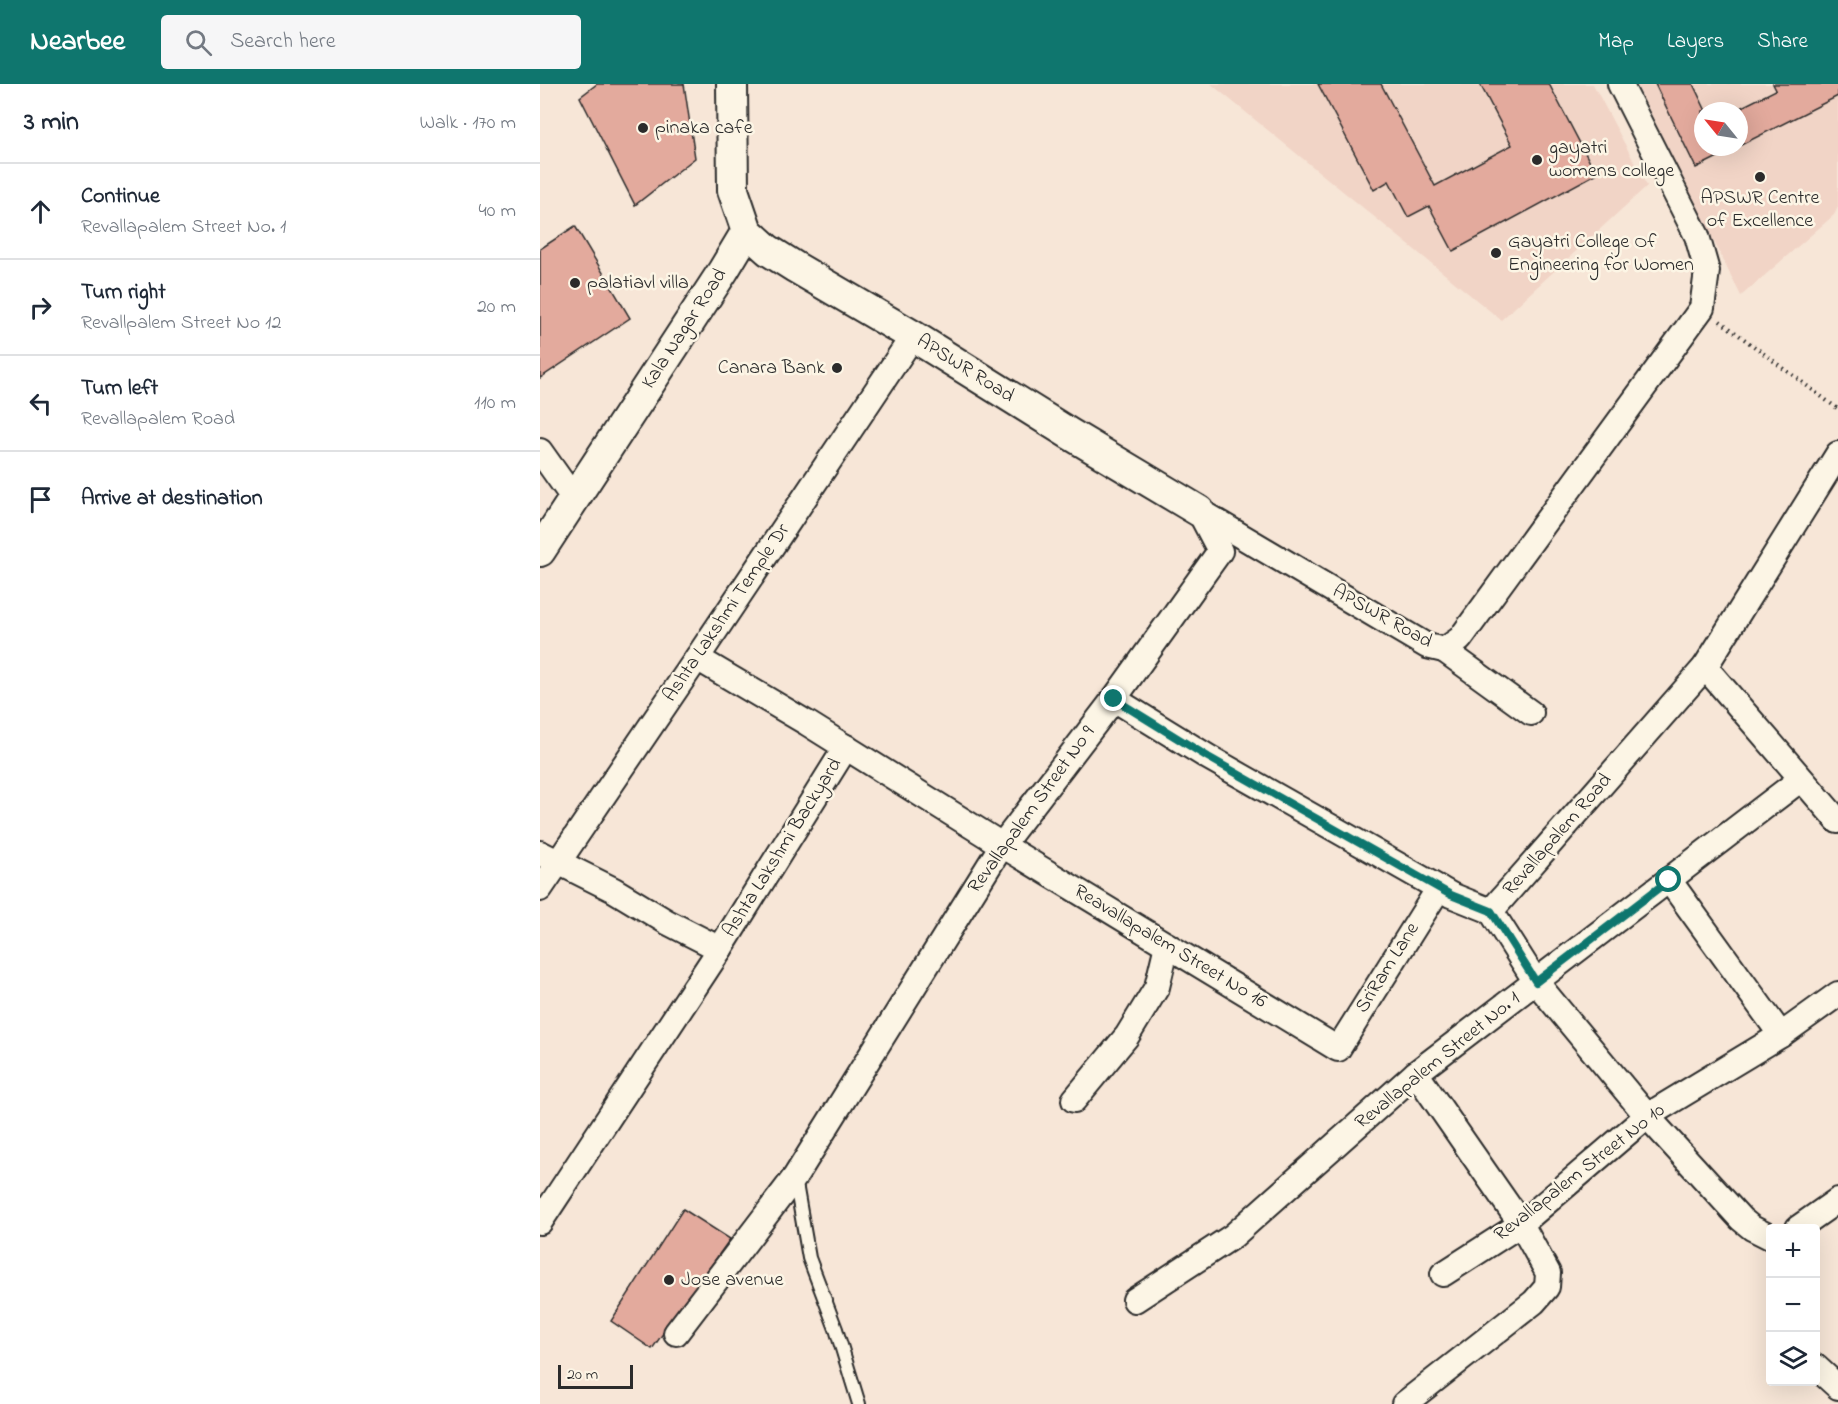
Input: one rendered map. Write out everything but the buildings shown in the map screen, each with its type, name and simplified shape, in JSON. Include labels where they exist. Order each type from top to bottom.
[{"type":"street","points":[[732,84],[733,190],[747,231]]},
{"type":"street","name":"APSWR Road","points":[[747,231],[768,250],[795,267],[913,336],[1070,434],[1427,646],[1444,650],[1460,639],[1702,308],[1707,271],[1697,236],[1620,84]]},
{"type":"street","name":"Kala Nagar Road","points":[[540,551],[747,231]]},
{"type":"street","name":"Ashta Lakshmi Temple Dr","points":[[540,889],[548,858],[697,658],[913,336]]},
{"type":"street","points":[[540,451],[574,500]]},
{"type":"street","name":"Revallapalem Road","points":[[1114,699],[1208,757],[1451,895],[1491,911],[1706,667],[1838,454]]},
{"type":"street","name":"Revallapalem Street No 9","points":[[795,1177],[1002,845],[1114,699],[1220,551],[1199,511]]},
{"type":"street","points":[[1444,650],[1531,712]]},
{"type":"street","name":"Reavallapalem Street No 16","points":[[697,658],[1338,1049]]},
{"type":"street","points":[[1706,667],[1838,821]]},
{"type":"street","name":"Ashta Lakshmi Backyard","points":[[540,1222],[720,949],[846,747]]},
{"type":"street","name":"Revallapalem Street No. 1","points":[[1135,1300],[1233,1236],[1416,1073],[1801,779]]},
{"type":"street","points":[[548,858],[614,890],[667,922],[720,949]]},
{"type":"street","points":[[1669,880],[1781,1035]]},
{"type":"street","name":"SriRam Lane","points":[[1338,1049],[1439,888]]},
{"type":"street","points":[[1491,911],[1536,982],[1647,1116],[1741,1219],[1766,1235]]},
{"type":"street","points":[[1074,1100],[1127,1036],[1157,987],[1167,945]]},
{"type":"street","name":"Revallapalem Street No 10","points":[[1443,1274],[1521,1224],[1647,1116],[1781,1035],[1838,994]]},
{"type":"street","points":[[1404,1404],[1534,1302],[1547,1287],[1548,1273],[1521,1224],[1416,1073]]},
{"type":"street","points":[[676,1333],[795,1177]]},
{"type":"street","points":[[1804,1224],[1838,1200]]},
{"type":"street","points":[[1820,1371],[1838,1387]]},
{"type":"lane","points":[[795,1177],[809,1258],[836,1329],[860,1404]]},
{"type":"path","points":[[1702,308],[1838,409]]},
{"type":"shaded area","name":"Gayatri College Of Engineering for Women","points":[[1211,84],[1593,84],[1647,186],[1501,320]]},
{"type":"shaded area","name":"APSWR Centre of Excellence","points":[[1636,84],[1838,84],[1838,207],[1834,215],[1741,296]]},
{"type":"place","name":"pinaka cafe","points":[[643,128]]},
{"type":"place","name":"gayatri womens college","points":[[1537,160]]},
{"type":"place","name":"APSWR Centre of Excellence","points":[[1760,177]]},
{"type":"place","name":"Gayatri College Of Engineering for Women","points":[[1496,253]]},
{"type":"place","name":"palatiavl villa","points":[[575,283]]},
{"type":"place","name":"Canara Bank","points":[[837,368]]},
{"type":"place","name":"Jose avenue","points":[[669,1280]]},
{"type":"route","points":[[1114,699],[1208,757],[1451,895],[1491,911],[1536,982],[1669,880]]}]
